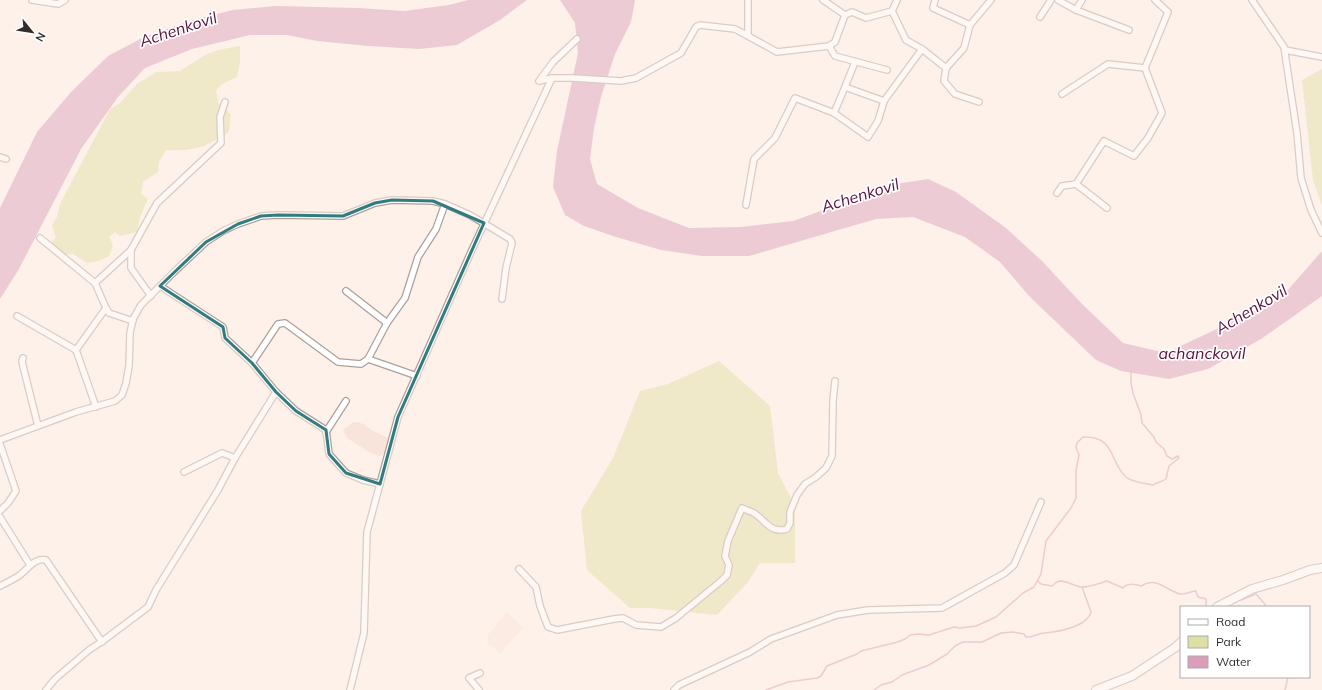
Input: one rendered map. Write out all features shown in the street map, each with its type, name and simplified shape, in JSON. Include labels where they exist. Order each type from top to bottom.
[{"type":"main road","points":[[1220,606],[1252,589],[1310,570],[1322,568]]},
{"type":"main road","points":[[1096,690],[1132,676],[1180,643]]},
{"type":"street","points":[[32,0],[58,4],[65,0]]},
{"type":"street","points":[[748,0],[748,36]]},
{"type":"street","points":[[823,0],[845,15]]},
{"type":"street","points":[[892,11],[897,0]]},
{"type":"street","points":[[935,0],[933,8],[970,25]]},
{"type":"street","points":[[979,102],[955,94],[944,81],[946,68],[964,48],[970,25],[991,0]]},
{"type":"street","points":[[1040,17],[1051,0]]},
{"type":"street","points":[[1058,0],[1076,10],[1129,30]]},
{"type":"street","points":[[1076,10],[1082,0]]},
{"type":"street","points":[[1076,184],[1104,141],[1134,156],[1148,138],[1162,113],[1145,68],[1168,12],[1155,0]]},
{"type":"street","points":[[1252,0],[1285,50],[1301,178],[1311,210],[1322,233]]},
{"type":"street","points":[[577,39],[553,62],[539,81],[552,78],[621,81],[636,78],[681,53],[696,27],[700,25],[735,29],[777,52],[829,46],[835,42],[845,15],[852,12],[866,18],[892,11]]},
{"type":"street","points":[[892,11],[906,40],[922,49],[946,68]]},
{"type":"street","points":[[829,46],[835,56],[887,70]]},
{"type":"street","points":[[746,205],[754,159],[775,138],[795,98],[834,113],[868,137],[878,121],[884,101],[922,49]]},
{"type":"street","points":[[1285,50],[1322,56]]},
{"type":"street","points":[[834,113],[855,62]]},
{"type":"street","points":[[1062,94],[1108,64],[1145,68]]},
{"type":"street","points":[[350,690],[364,632],[366,532],[398,417],[484,223],[552,78]]},
{"type":"street","points":[[845,87],[884,101]]},
{"type":"street","points":[[95,283],[131,250],[157,203],[221,144],[220,117],[225,102]]},
{"type":"street","points":[[1056,193],[1062,186],[1076,184],[1107,208]]},
{"type":"street","points":[[0,440],[76,412],[115,401],[124,391],[129,366],[130,333],[133,321],[141,305],[206,242],[223,231],[261,216],[278,214],[343,216],[375,203],[392,200],[433,201],[445,204],[470,215],[510,239],[512,243],[506,268],[502,298]]},
{"type":"street","points":[[252,363],[278,324],[285,323],[338,362],[361,364],[368,360],[387,323],[405,298],[418,257],[436,229],[445,204]]},
{"type":"street","points":[[40,238],[95,283],[109,313],[133,321]]},
{"type":"street","points":[[131,250],[131,268],[151,296]]},
{"type":"street","points":[[160,286],[223,327],[224,338],[252,363],[276,392],[296,411],[326,430],[329,454],[346,473],[363,480],[380,484]]},
{"type":"street","points":[[346,291],[387,323]]},
{"type":"street","points":[[76,350],[106,308]]},
{"type":"street","points":[[17,316],[76,350],[96,407]]},
{"type":"street","points":[[23,358],[22,362],[38,426]]},
{"type":"street","points":[[368,360],[417,376]]},
{"type":"street","points":[[519,569],[536,587],[540,606],[548,627],[557,630],[623,618],[636,625],[661,627],[676,618],[727,575],[730,565],[725,556],[728,541],[742,508],[754,514],[772,528],[780,531],[787,529],[790,523],[790,512],[797,495],[805,484],[826,468],[832,456],[835,381]]},
{"type":"street","points":[[46,690],[55,679],[89,650],[148,608],[156,590],[276,392]]},
{"type":"street","points":[[326,432],[346,401]]},
{"type":"street","points":[[0,444],[16,491],[8,503],[0,511]]},
{"type":"street","points":[[184,472],[222,453],[235,458]]},
{"type":"street","points":[[674,690],[678,685],[750,652],[771,639],[837,615],[868,610],[942,608],[989,583],[1005,573],[1014,565],[1041,502]]},
{"type":"street","points":[[0,517],[30,565]]},
{"type":"street","points":[[0,586],[19,576],[30,565],[42,559],[46,560],[102,642]]},
{"type":"street","points":[[479,690],[469,678],[480,673]]},
{"type":"highlighted area","points":[[392,200],[433,201],[484,223],[398,417],[380,484],[346,473],[329,454],[326,430],[296,411],[276,392],[252,363],[225,338],[223,327],[160,286],[206,242],[238,224],[261,216],[343,216],[375,203]]},
{"type":"shaded area","points":[[358,422],[391,439],[385,454],[379,456],[369,452],[347,438],[343,430],[352,423]]},
{"type":"shaded area","points":[[507,612],[523,628],[500,653],[487,643],[488,635]]},
{"type":"green space","points":[[240,46],[240,62],[237,77],[222,84],[216,90],[218,103],[231,114],[229,132],[213,142],[192,149],[166,150],[159,162],[158,172],[143,182],[141,194],[148,199],[140,217],[137,232],[120,236],[115,232],[109,237],[113,245],[109,256],[99,261],[87,263],[73,254],[55,255],[49,244],[56,238],[52,225],[57,217],[60,204],[110,109],[120,103],[138,83],[157,72],[180,71],[205,55],[218,50]]},
{"type":"green space","points":[[1322,69],[1322,206],[1313,180],[1302,80]]},
{"type":"green space","points":[[719,361],[770,406],[778,473],[795,506],[795,563],[760,563],[748,582],[717,615],[650,608],[630,608],[587,570],[581,511],[613,458],[640,391],[668,384]]},
{"type":"water","name":"Achenkovil","points":[[468,0],[527,0],[500,20],[457,45],[419,49],[317,41],[287,35],[250,35],[192,49],[145,68],[118,97],[81,149],[19,269],[0,299],[0,208],[37,132],[71,92],[108,56],[144,37],[193,20],[233,10],[276,6],[358,8],[404,11],[449,5]]},
{"type":"water","name":"achanckovil","points":[[560,0],[635,0],[631,22],[615,54],[601,97],[594,128],[590,159],[597,184],[638,208],[689,228],[741,227],[793,221],[896,184],[928,179],[956,192],[1006,228],[1042,261],[1082,304],[1123,343],[1166,353],[1280,299],[1322,251],[1322,296],[1261,339],[1208,369],[1169,379],[1121,371],[1096,360],[1030,297],[1000,262],[965,237],[913,217],[876,219],[749,256],[702,256],[661,250],[584,226],[565,215],[553,187],[557,151],[578,53],[575,23]]},
{"type":"waterway","points":[[1131,372],[1133,393],[1141,415],[1142,423],[1154,437],[1156,442],[1164,449],[1167,456],[1172,459],[1178,456]]},
{"type":"waterway","points":[[766,690],[788,682],[817,678],[821,676],[827,666],[861,651],[898,642],[910,635],[929,635],[954,627],[960,628],[976,626],[996,617],[1023,593],[1034,587],[1041,574],[1046,541],[1071,508],[1076,498],[1076,470],[1079,455],[1076,447],[1077,443],[1083,437],[1094,438],[1107,445],[1121,471],[1126,477],[1147,484],[1153,485],[1166,479],[1169,466],[1179,458],[1178,456]]},
{"type":"waterway","points":[[1038,581],[1041,584],[1052,586],[1057,582],[1063,581],[1082,587],[1107,581],[1123,588],[1124,586],[1134,584],[1141,586],[1152,582],[1180,594],[1196,591],[1198,597],[1206,599],[1206,606]]},
{"type":"waterway","points":[[874,690],[881,685],[892,682],[902,675],[929,665],[963,642],[982,642],[1001,633],[1013,632],[1024,634],[1026,637],[1031,637],[1042,633],[1064,630],[1078,625],[1084,621],[1091,612],[1082,587]]},
{"type":"waterway","points":[[1238,600],[1256,594],[1266,606]]},
{"type":"waterway","points":[[1285,690],[1288,678]]}]
